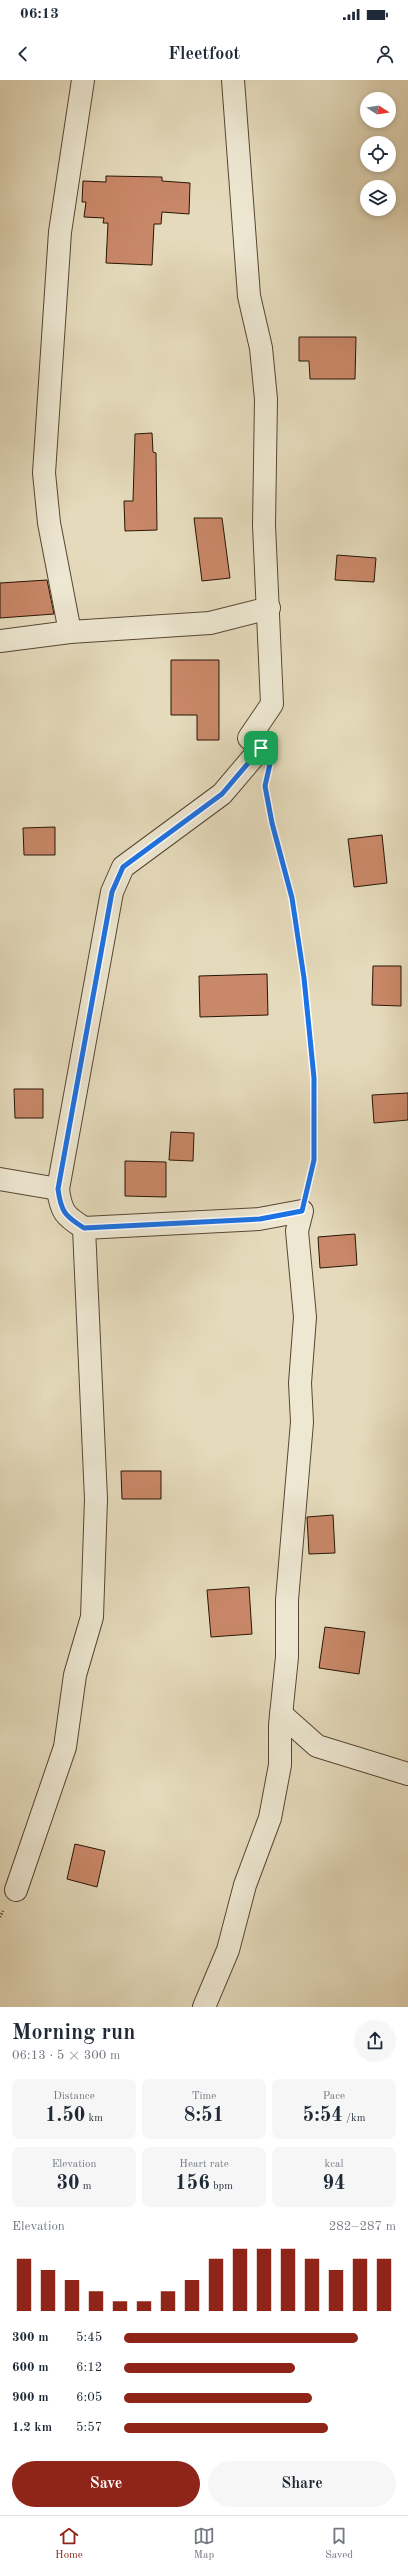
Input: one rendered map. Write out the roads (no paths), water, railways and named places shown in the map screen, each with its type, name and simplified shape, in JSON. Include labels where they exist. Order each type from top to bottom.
[{"type":"street","points":[[70,632],[49,524],[44,473],[60,232],[83,80]]},
{"type":"street","points":[[204,2007],[228,1950],[245,1885],[270,1818],[280,1765],[281,1714],[287,1657],[287,1600],[293,1510],[302,1422],[300,1384],[305,1317],[297,1231],[302,1211],[260,1219],[84,1228],[67,1217],[60,1204],[58,1189],[112,892],[123,867],[222,794],[261,748],[249,738],[272,704],[269,608],[264,525],[266,400],[261,348],[249,296],[233,80]]},
{"type":"street","points":[[0,641],[70,632],[210,623],[269,608]]},
{"type":"street","points":[[0,1179],[58,1189]]},
{"type":"street","points":[[16,1890],[65,1747],[75,1675],[92,1617],[96,1499],[84,1228]]},
{"type":"street","points":[[281,1714],[317,1746],[408,1774]]}]
